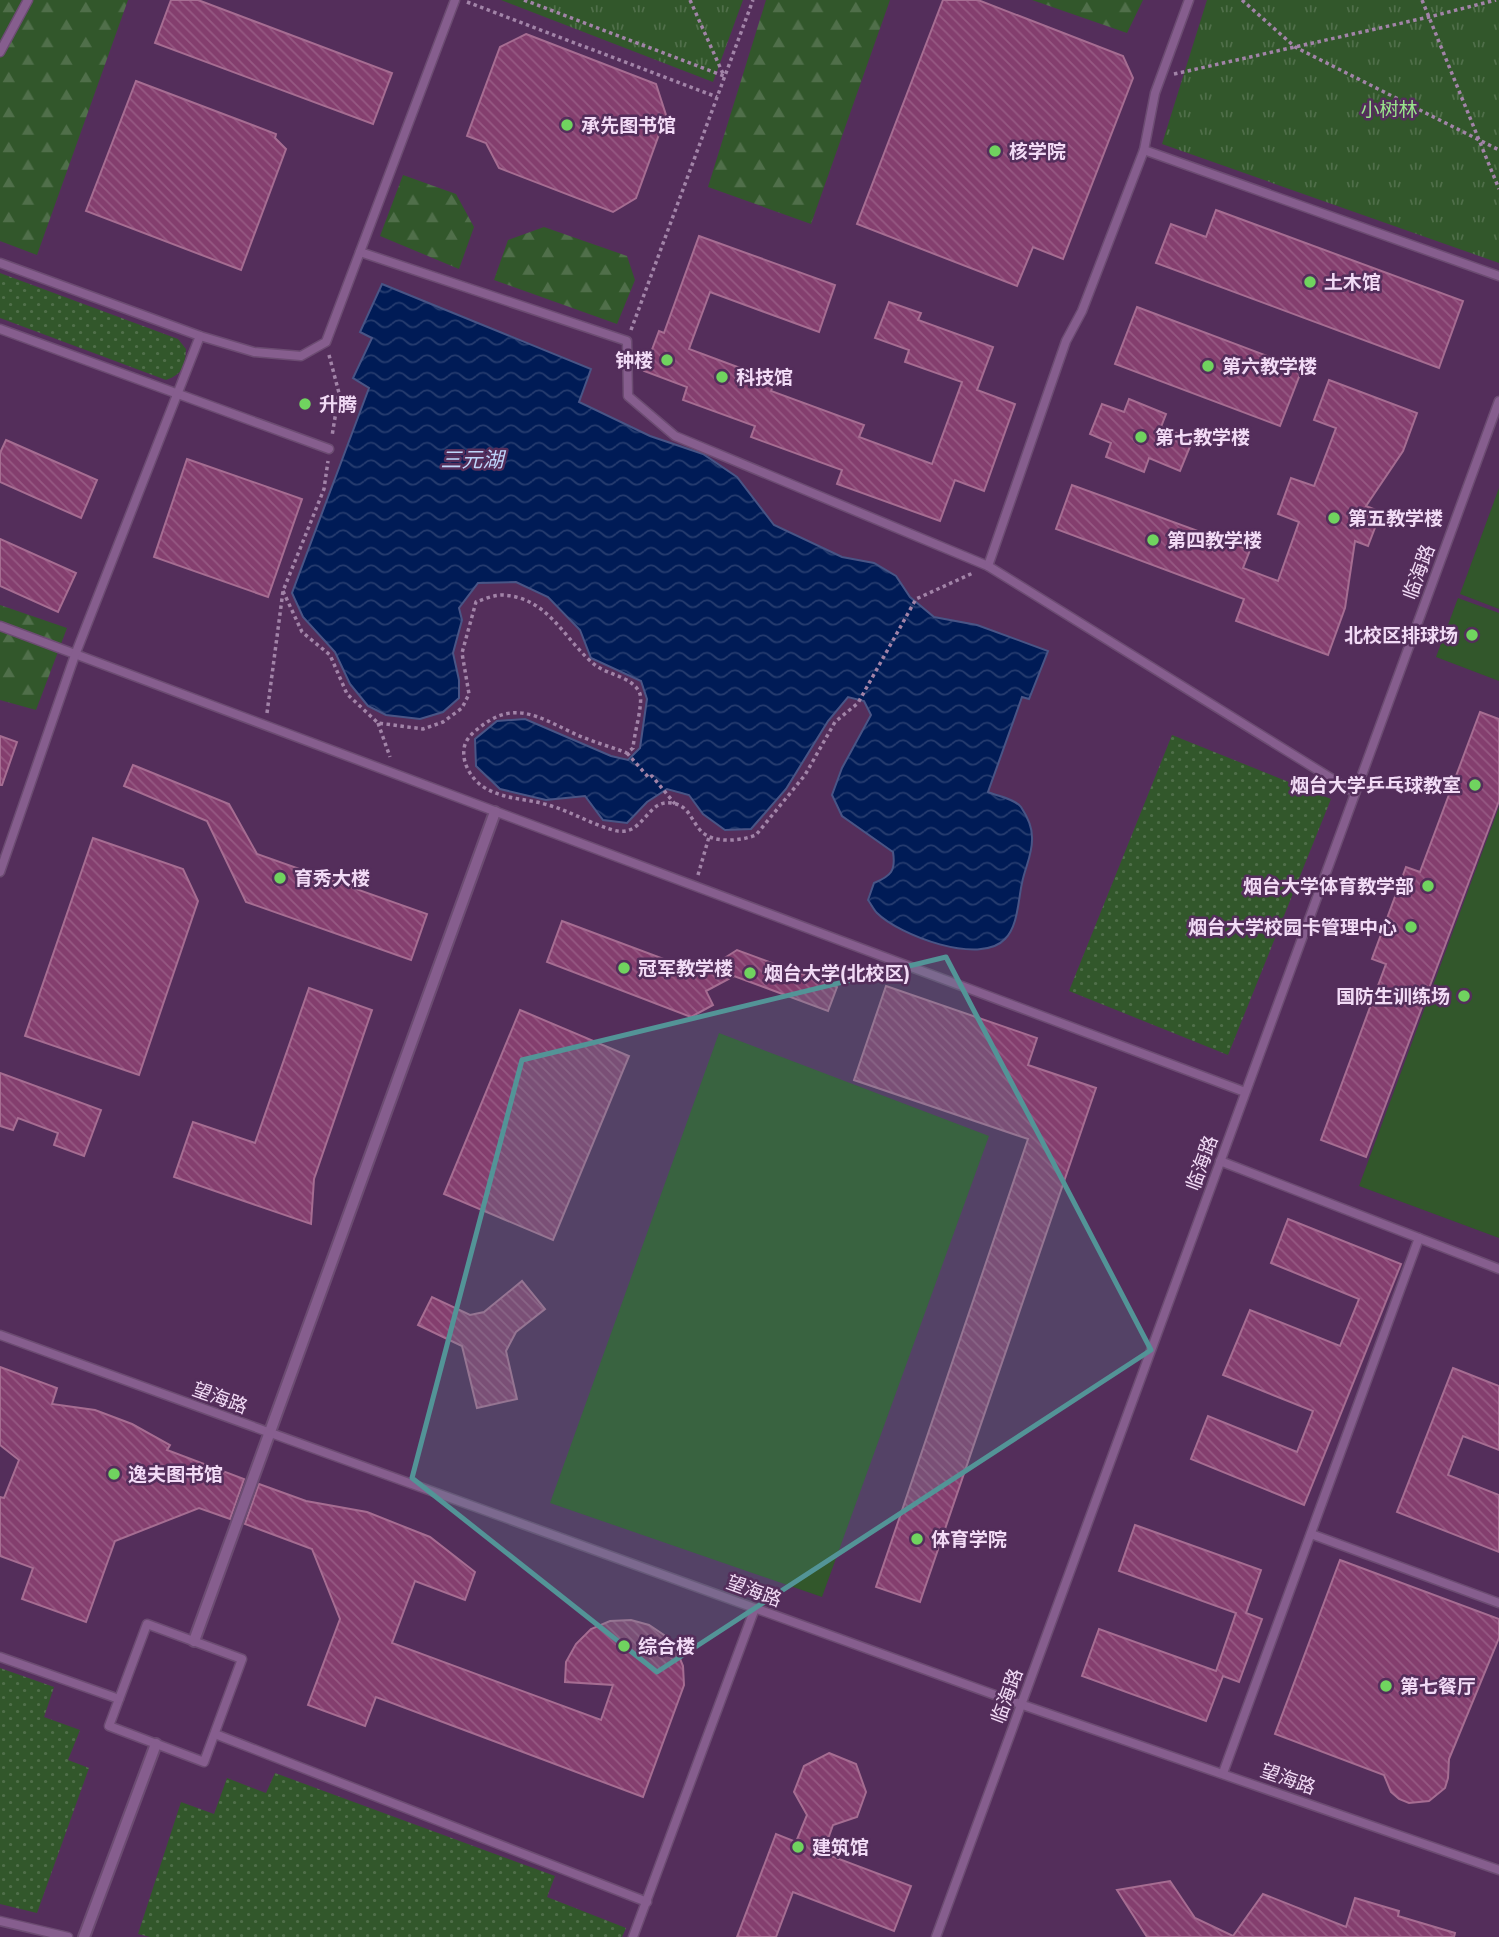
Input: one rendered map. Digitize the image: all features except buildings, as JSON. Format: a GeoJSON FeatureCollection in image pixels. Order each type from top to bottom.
{"type":"FeatureCollection","features":[{"type":"Feature","properties":{"kind":"street"},"geometry":{"type":"LineString","coordinates":[[194,1641],[495,812]]}},
{"type":"Feature","properties":{"kind":"street"},"geometry":{"type":"LineString","coordinates":[[85,1937],[156,1744]]}},
{"type":"Feature","properties":{"kind":"lane"},"geometry":{"type":"LineString","coordinates":[[0,52],[28,0]]}},
{"type":"Feature","properties":{"kind":"lane"},"geometry":{"type":"LineString","coordinates":[[0,263],[254,352],[301,356],[326,342],[455,0]]}},
{"type":"Feature","properties":{"kind":"lane"},"geometry":{"type":"LineString","coordinates":[[988,566],[1066,341],[1082,311],[1144,150],[1155,93],[1189,0]]}},
{"type":"Feature","properties":{"kind":"lane"},"geometry":{"type":"LineString","coordinates":[[1144,150],[1499,276]]}},
{"type":"Feature","properties":{"kind":"lane"},"geometry":{"type":"LineString","coordinates":[[360,251],[627,341],[628,396],[675,436],[988,566],[1355,793]]}},
{"type":"Feature","properties":{"kind":"lane"},"geometry":{"type":"LineString","coordinates":[[0,329],[329,449]]}},
{"type":"Feature","properties":{"kind":"lane"},"geometry":{"type":"LineString","coordinates":[[0,872],[75,654],[200,335]]}},
{"type":"Feature","properties":{"kind":"lane","name":"临海路"},"geometry":{"type":"LineString","coordinates":[[936,1937],[1499,401]]}},
{"type":"Feature","properties":{"kind":"lane"},"geometry":{"type":"LineString","coordinates":[[0,626],[1245,1092]]}},
{"type":"Feature","properties":{"kind":"lane"},"geometry":{"type":"LineString","coordinates":[[1220,1161],[1499,1269]]}},
{"type":"Feature","properties":{"kind":"lane"},"geometry":{"type":"LineString","coordinates":[[1223,1773],[1419,1238]]}},
{"type":"Feature","properties":{"kind":"lane","name":"望海路"},"geometry":{"type":"LineString","coordinates":[[0,1335],[1020,1704],[1499,1870]]}},
{"type":"Feature","properties":{"kind":"lane"},"geometry":{"type":"LineString","coordinates":[[1311,1534],[1499,1603]]}},
{"type":"Feature","properties":{"kind":"lane"},"geometry":{"type":"LineString","coordinates":[[633,1937],[755,1608]]}},
{"type":"Feature","properties":{"kind":"lane"},"geometry":{"type":"LineString","coordinates":[[147,1624],[242,1659],[204,1762],[109,1726],[119,1699],[147,1624]]}},
{"type":"Feature","properties":{"kind":"lane"},"geometry":{"type":"LineString","coordinates":[[0,1657],[119,1699]]}},
{"type":"Feature","properties":{"kind":"lane"},"geometry":{"type":"LineString","coordinates":[[215,1734],[647,1902]]}},
{"type":"Feature","properties":{"kind":"lane"},"geometry":{"type":"LineString","coordinates":[[0,1921],[68,1937]]}},
{"type":"Feature","properties":{"kind":"path"},"geometry":{"type":"LineString","coordinates":[[462,0],[717,97]]}},
{"type":"Feature","properties":{"kind":"path"},"geometry":{"type":"LineString","coordinates":[[524,0],[724,76]]}},
{"type":"Feature","properties":{"kind":"path"},"geometry":{"type":"LineString","coordinates":[[690,0],[724,76]]}},
{"type":"Feature","properties":{"kind":"path"},"geometry":{"type":"LineString","coordinates":[[627,341],[752,0]]}},
{"type":"Feature","properties":{"kind":"path"},"geometry":{"type":"LineString","coordinates":[[1242,0],[1295,47],[1499,150]]}},
{"type":"Feature","properties":{"kind":"path"},"geometry":{"type":"LineString","coordinates":[[1422,0],[1499,189]]}},
{"type":"Feature","properties":{"kind":"path"},"geometry":{"type":"LineString","coordinates":[[1161,77],[1496,0]]}},
{"type":"Feature","properties":{"kind":"path"},"geometry":{"type":"LineString","coordinates":[[266,726],[283,592],[324,489],[339,393],[326,342]]}},
{"type":"Feature","properties":{"kind":"path"},"geometry":{"type":"LineString","coordinates":[[675,804],[627,752],[572,733],[551,720],[513,712],[498,714],[471,734],[464,747],[464,760],[470,774],[480,785],[502,797],[547,804],[614,831],[627,831],[637,827],[659,805],[668,802],[688,810],[700,830],[709,837],[731,840],[757,835],[805,775],[835,722],[858,704],[916,599],[988,566]]}},
{"type":"Feature","properties":{"kind":"path"},"geometry":{"type":"LineString","coordinates":[[283,592],[302,632],[330,655],[347,694],[378,723],[396,775]]}},
{"type":"Feature","properties":{"kind":"path"},"geometry":{"type":"LineString","coordinates":[[378,723],[423,729],[443,722],[462,708],[469,695],[462,653],[476,602],[500,595],[521,598],[536,605],[553,618],[598,668],[619,676],[638,689],[641,698],[633,748],[627,752]]}},
{"type":"Feature","properties":{"kind":"path"},"geometry":{"type":"LineString","coordinates":[[695,886],[709,837]]}},
{"type":"Feature","properties":{"kind":"highlighted area"},"geometry":{"type":"Polygon","coordinates":[[[946,957],[1151,1350],[657,1672],[412,1478],[522,1060],[946,957]]]}},
{"type":"Feature","properties":{"kind":"green space"},"geometry":{"type":"Polygon","coordinates":[[[0,0],[128,0],[37,255],[0,241],[0,0]]]}},
{"type":"Feature","properties":{"kind":"green space"},"geometry":{"type":"Polygon","coordinates":[[[501,0],[743,0],[713,82],[501,0]]]}},
{"type":"Feature","properties":{"kind":"green space"},"geometry":{"type":"Polygon","coordinates":[[[766,0],[890,0],[811,224],[708,187],[766,0]]]}},
{"type":"Feature","properties":{"kind":"green space"},"geometry":{"type":"Polygon","coordinates":[[[1032,0],[1143,0],[1127,33],[1032,0]]]}},
{"type":"Feature","properties":{"kind":"green space","name":"小树林"},"geometry":{"type":"Polygon","coordinates":[[[1207,0],[1499,0],[1499,263],[1162,144],[1207,0]]]}},
{"type":"Feature","properties":{"kind":"green space"},"geometry":{"type":"Polygon","coordinates":[[[403,175],[456,194],[474,227],[459,269],[380,236],[403,175]]]}},
{"type":"Feature","properties":{"kind":"green space"},"geometry":{"type":"Polygon","coordinates":[[[544,227],[627,256],[635,280],[617,324],[494,280],[508,240],[544,227]]]}},
{"type":"Feature","properties":{"kind":"green space"},"geometry":{"type":"Polygon","coordinates":[[[0,273],[178,339],[186,349],[182,369],[166,380],[0,318],[0,273]]]}},
{"type":"Feature","properties":{"kind":"green space"},"geometry":{"type":"Polygon","coordinates":[[[1499,488],[1499,609],[1460,594],[1499,488]]]}},
{"type":"Feature","properties":{"kind":"green space","name":"北校区排球场"},"geometry":{"type":"Polygon","coordinates":[[[1458,598],[1499,613],[1499,681],[1436,657],[1458,598]]]}},
{"type":"Feature","properties":{"kind":"green space"},"geometry":{"type":"Polygon","coordinates":[[[0,605],[67,628],[36,710],[0,700],[0,605]]]}},
{"type":"Feature","properties":{"kind":"green space"},"geometry":{"type":"Polygon","coordinates":[[[1172,735],[1331,799],[1228,1055],[1069,991],[1172,735]]]}},
{"type":"Feature","properties":{"kind":"green space","name":"国防生训练场"},"geometry":{"type":"Polygon","coordinates":[[[1499,807],[1499,1238],[1359,1186],[1499,807]]]}},
{"type":"Feature","properties":{"kind":"green space"},"geometry":{"type":"Polygon","coordinates":[[[719,1033],[989,1136],[822,1597],[550,1503],[719,1033]]]}},
{"type":"Feature","properties":{"kind":"green space"},"geometry":{"type":"Polygon","coordinates":[[[0,1668],[54,1687],[44,1717],[80,1730],[68,1760],[89,1768],[37,1913],[0,1904],[0,1668]]]}},
{"type":"Feature","properties":{"kind":"green space"},"geometry":{"type":"Polygon","coordinates":[[[275,1773],[555,1876],[547,1897],[626,1928],[622,1937],[150,1937],[138,1934],[181,1802],[214,1814],[227,1778],[266,1793],[275,1773]]]}},
{"type":"Feature","properties":{"kind":"water","name":"三元湖"},"geometry":{"type":"Polygon","coordinates":[[[382,284],[591,369],[579,402],[650,436],[703,454],[737,477],[774,525],[842,557],[874,563],[896,576],[910,597],[934,617],[977,625],[1048,651],[1029,699],[1022,697],[988,792],[1018,804],[1032,833],[1015,920],[1005,939],[993,947],[978,949],[940,944],[888,922],[868,900],[874,883],[891,872],[894,864],[893,852],[842,816],[832,795],[842,768],[871,715],[864,701],[848,697],[828,721],[786,789],[751,829],[725,830],[703,814],[689,795],[667,789],[647,802],[627,823],[603,820],[585,796],[546,800],[500,789],[476,766],[475,739],[497,721],[525,719],[611,756],[628,760],[640,748],[647,699],[641,681],[591,658],[580,630],[548,597],[516,582],[478,583],[459,608],[462,620],[453,653],[459,680],[459,698],[443,712],[420,719],[386,715],[368,706],[350,684],[335,652],[303,617],[292,593],[369,388],[353,378],[372,338],[360,332],[382,284]]]}},
{"type":"Feature","properties":{"kind":"place","name":"承先图书馆"},"geometry":{"type":"Point","coordinates":[567,125]}},
{"type":"Feature","properties":{"kind":"place","name":"核学院"},"geometry":{"type":"Point","coordinates":[995,151]}},
{"type":"Feature","properties":{"kind":"place","name":"土木馆"},"geometry":{"type":"Point","coordinates":[1310,282]}},
{"type":"Feature","properties":{"kind":"place","name":"钟楼"},"geometry":{"type":"Point","coordinates":[667,360]}},
{"type":"Feature","properties":{"kind":"place","name":"第六教学楼"},"geometry":{"type":"Point","coordinates":[1208,366]}},
{"type":"Feature","properties":{"kind":"place","name":"科技馆"},"geometry":{"type":"Point","coordinates":[722,377]}},
{"type":"Feature","properties":{"kind":"place","name":"升腾"},"geometry":{"type":"Point","coordinates":[305,404]}},
{"type":"Feature","properties":{"kind":"place","name":"第七教学楼"},"geometry":{"type":"Point","coordinates":[1141,437]}},
{"type":"Feature","properties":{"kind":"place","name":"第五教学楼"},"geometry":{"type":"Point","coordinates":[1334,518]}},
{"type":"Feature","properties":{"kind":"place","name":"第四教学楼"},"geometry":{"type":"Point","coordinates":[1153,540]}},
{"type":"Feature","properties":{"kind":"place","name":"北校区排球场"},"geometry":{"type":"Point","coordinates":[1472,635]}},
{"type":"Feature","properties":{"kind":"place","name":"烟台大学乒乓球教室"},"geometry":{"type":"Point","coordinates":[1475,785]}},
{"type":"Feature","properties":{"kind":"place","name":"育秀大楼"},"geometry":{"type":"Point","coordinates":[280,878]}},
{"type":"Feature","properties":{"kind":"place","name":"烟台大学体育教学部"},"geometry":{"type":"Point","coordinates":[1428,886]}},
{"type":"Feature","properties":{"kind":"place","name":"烟台大学校园卡管理中心"},"geometry":{"type":"Point","coordinates":[1411,927]}},
{"type":"Feature","properties":{"kind":"place","name":"冠军教学楼"},"geometry":{"type":"Point","coordinates":[624,968]}},
{"type":"Feature","properties":{"kind":"place","name":"烟台大学(北校区)"},"geometry":{"type":"Point","coordinates":[750,973]}},
{"type":"Feature","properties":{"kind":"place","name":"国防生训练场"},"geometry":{"type":"Point","coordinates":[1464,996]}},
{"type":"Feature","properties":{"kind":"place","name":"逸夫图书馆"},"geometry":{"type":"Point","coordinates":[114,1474]}},
{"type":"Feature","properties":{"kind":"place","name":"体育学院"},"geometry":{"type":"Point","coordinates":[917,1539]}},
{"type":"Feature","properties":{"kind":"place","name":"综合楼"},"geometry":{"type":"Point","coordinates":[624,1646]}},
{"type":"Feature","properties":{"kind":"place","name":"第七餐厅"},"geometry":{"type":"Point","coordinates":[1386,1686]}},
{"type":"Feature","properties":{"kind":"place","name":"建筑馆"},"geometry":{"type":"Point","coordinates":[798,1847]}}]}
